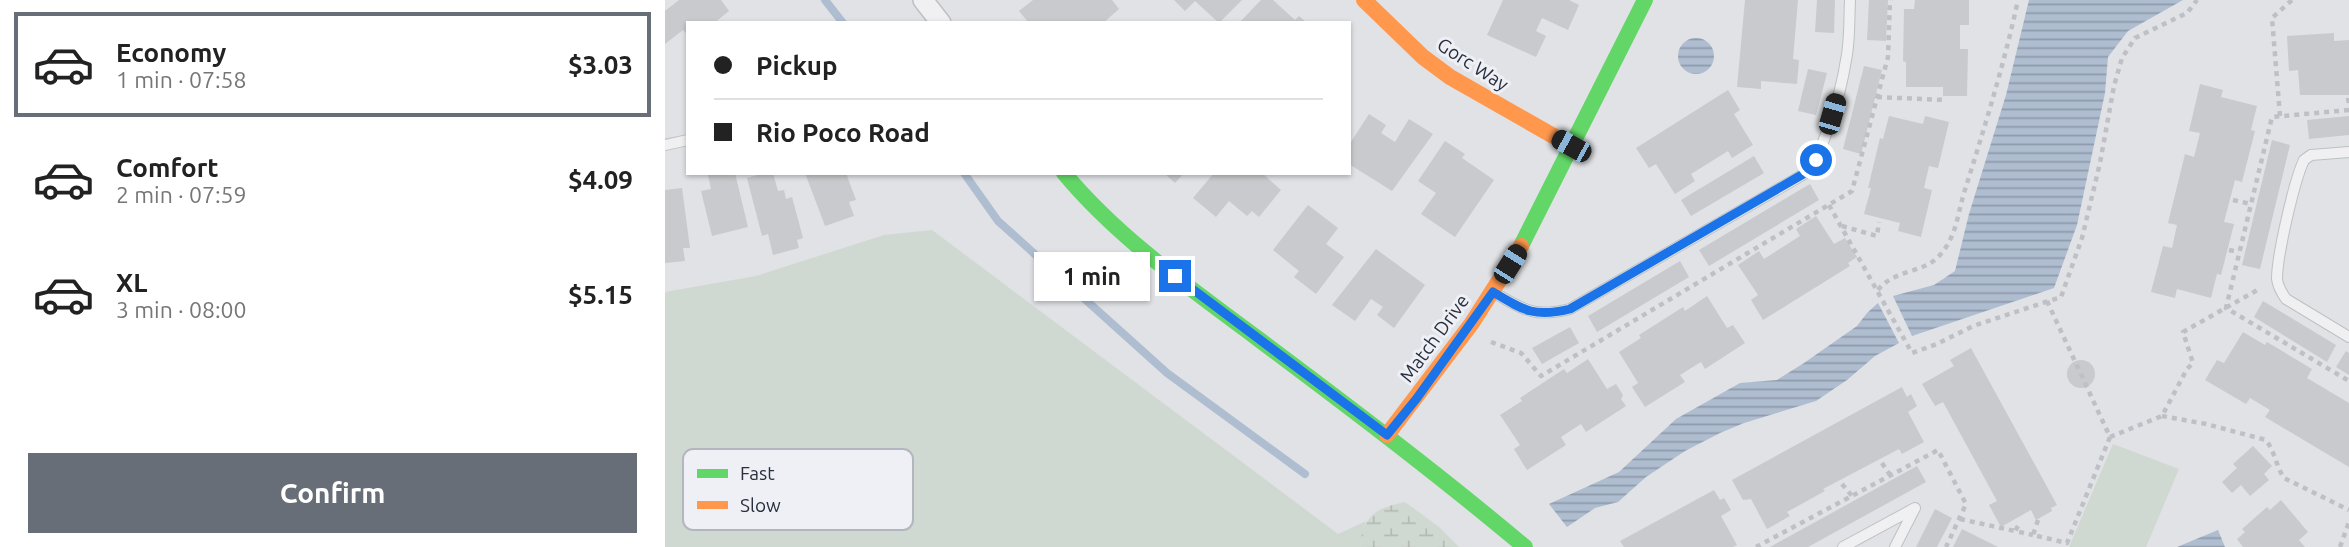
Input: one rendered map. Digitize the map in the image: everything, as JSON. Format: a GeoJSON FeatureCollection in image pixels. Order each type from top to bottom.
{"type":"FeatureCollection","features":[{"type":"Feature","properties":{"kind":"street"},"geometry":{"type":"LineString","coordinates":[[923,0],[939,21]]}},
{"type":"Feature","properties":{"kind":"street","name":"Gorc Way"},"geometry":{"type":"LineString","coordinates":[[1364,0],[1423,57],[1450,77],[1571,146]]}},
{"type":"Feature","properties":{"kind":"street","name":"Match Drive"},"geometry":{"type":"LineString","coordinates":[[1387,435],[1493,292],[1521,246],[1645,0]]}},
{"type":"Feature","properties":{"kind":"street"},"geometry":{"type":"LineString","coordinates":[[1066,175],[1079,191],[1175,276],[1387,435],[1525,547]]}},
{"type":"Feature","properties":{"kind":"lane"},"geometry":{"type":"LineString","coordinates":[[1493,292],[1533,313],[1549,314],[1570,309],[1805,173],[1816,160],[1824,141],[1846,61],[1850,0]]}},
{"type":"Feature","properties":{"kind":"lane"},"geometry":{"type":"LineString","coordinates":[[665,145],[686,140]]}},
{"type":"Feature","properties":{"kind":"lane"},"geometry":{"type":"LineString","coordinates":[[2349,152],[2311,155],[2304,160],[2277,278],[2280,291],[2286,299],[2349,337]]}},
{"type":"Feature","properties":{"kind":"lane"},"geometry":{"type":"LineString","coordinates":[[1843,547],[1915,508],[1895,547]]}},
{"type":"Feature","properties":{"kind":"path"},"geometry":{"type":"LineString","coordinates":[[1878,290],[1885,281],[1937,259],[1954,235],[2018,0]]}},
{"type":"Feature","properties":{"kind":"path"},"geometry":{"type":"LineString","coordinates":[[1829,205],[1912,353],[1973,326],[2061,297],[2082,238],[2101,163],[2114,86],[2122,58],[2135,38],[2186,12],[2197,0]]}},
{"type":"Feature","properties":{"kind":"path"},"geometry":{"type":"LineString","coordinates":[[2280,116],[2272,18],[2292,0]]}},
{"type":"Feature","properties":{"kind":"path"},"geometry":{"type":"LineString","coordinates":[[1877,97],[1945,100]]}},
{"type":"Feature","properties":{"kind":"path"},"geometry":{"type":"LineString","coordinates":[[2348,98],[2349,104]]}},
{"type":"Feature","properties":{"kind":"path"},"geometry":{"type":"LineString","coordinates":[[2226,308],[2272,117],[2349,110]]}},
{"type":"Feature","properties":{"kind":"path"},"geometry":{"type":"LineString","coordinates":[[2233,200],[2251,204]]}},
{"type":"Feature","properties":{"kind":"path"},"geometry":{"type":"LineString","coordinates":[[1841,226],[1877,236],[1879,222]]}},
{"type":"Feature","properties":{"kind":"path"},"geometry":{"type":"LineString","coordinates":[[2229,250],[2239,252]]}},
{"type":"Feature","properties":{"kind":"path"},"geometry":{"type":"LineString","coordinates":[[2162,416],[2187,369],[2193,363],[2183,332],[2277,278]]}},
{"type":"Feature","properties":{"kind":"path"},"geometry":{"type":"LineString","coordinates":[[2047,301],[2110,437]]}},
{"type":"Feature","properties":{"kind":"path"},"geometry":{"type":"LineString","coordinates":[[2226,308],[2349,381]]}},
{"type":"Feature","properties":{"kind":"path"},"geometry":{"type":"LineString","coordinates":[[1960,519],[2017,528],[2066,545],[2110,437],[2162,416],[2266,440],[2272,447],[2278,469],[2284,478],[2349,510]]}},
{"type":"Feature","properties":{"kind":"path"},"geometry":{"type":"LineString","coordinates":[[1756,547],[1938,450],[1966,504],[1946,547]]}},
{"type":"Feature","properties":{"kind":"path"},"geometry":{"type":"LineString","coordinates":[[1882,463],[1890,475]]}},
{"type":"Feature","properties":{"kind":"path"},"geometry":{"type":"LineString","coordinates":[[1842,484],[1852,496]]}},
{"type":"Feature","properties":{"kind":"path"},"geometry":{"type":"LineString","coordinates":[[2033,535],[2038,520]]}},
{"type":"Feature","properties":{"kind":"path"},"geometry":{"type":"LineString","coordinates":[[2340,547],[2349,522]]}},
{"type":"Feature","properties":{"kind":"green space"},"geometry":{"type":"Polygon","coordinates":[[[932,230],[1338,534],[1366,521],[1360,547],[665,547],[665,292],[756,276],[884,235],[932,230]]]}},
{"type":"Feature","properties":{"kind":"green space"},"geometry":{"type":"Polygon","coordinates":[[[2113,444],[2179,469],[2146,547],[2069,547],[2113,444]]]}},
{"type":"Feature","properties":{"kind":"green space"},"geometry":{"type":"Polygon","coordinates":[[[1405,502],[1439,527],[1459,547],[1360,547],[1364,527],[1373,515],[1386,507],[1405,502]]]}},
{"type":"Feature","properties":{"kind":"water"},"geometry":{"type":"Polygon","coordinates":[[[2029,0],[2183,0],[2128,31],[2108,57],[2105,93],[2077,225],[2054,288],[1912,336],[1893,296],[1934,285],[1955,271],[1969,214],[2006,95],[2029,0]]]}},
{"type":"Feature","properties":{"kind":"water"},"geometry":{"type":"Polygon","coordinates":[[[1696,38],[1709,43],[1714,56],[1709,69],[1696,74],[1683,69],[1678,56],[1683,43],[1696,38]]]}},
{"type":"Feature","properties":{"kind":"water"},"geometry":{"type":"Polygon","coordinates":[[[1878,303],[1899,343],[1875,356],[1847,380],[1816,401],[1720,433],[1685,451],[1646,477],[1618,502],[1595,508],[1567,527],[1549,504],[1619,472],[1676,419],[1740,383],[1777,380],[1857,326],[1878,303]]]}},
{"type":"Feature","properties":{"kind":"water"},"geometry":{"type":"Polygon","coordinates":[[[2218,530],[2225,547],[2177,547],[2218,530]]]}},
{"type":"Feature","properties":{"kind":"building"},"geometry":{"type":"Polygon","coordinates":[[[679,0],[721,0],[729,11],[716,21],[686,21],[686,33],[683,30],[665,44],[665,11],[679,0]]]}},
{"type":"Feature","properties":{"kind":"building"},"geometry":{"type":"Polygon","coordinates":[[[1033,0],[1112,0],[1119,9],[1105,21],[1027,21],[1019,11],[1033,0]]]}},
{"type":"Feature","properties":{"kind":"building"},"geometry":{"type":"Polygon","coordinates":[[[1174,0],[1242,0],[1221,21],[1217,21],[1195,1],[1185,11],[1174,0]]]}},
{"type":"Feature","properties":{"kind":"building"},"geometry":{"type":"Polygon","coordinates":[[[1261,0],[1273,0],[1295,20],[1299,16],[1305,21],[1241,21],[1261,0]]]}},
{"type":"Feature","properties":{"kind":"building"},"geometry":{"type":"Polygon","coordinates":[[[1503,0],[1569,0],[1579,5],[1568,30],[1542,18],[1536,31],[1546,36],[1536,57],[1487,35],[1503,0]]]}},
{"type":"Feature","properties":{"kind":"building"},"geometry":{"type":"Polygon","coordinates":[[[1745,0],[1798,0],[1793,59],[1799,60],[1797,84],[1761,81],[1761,89],[1737,87],[1745,0]]]}},
{"type":"Feature","properties":{"kind":"building"},"geometry":{"type":"Polygon","coordinates":[[[1817,0],[1835,0],[1834,33],[1815,32],[1817,0]]]}},
{"type":"Feature","properties":{"kind":"building"},"geometry":{"type":"Polygon","coordinates":[[[1869,0],[1888,0],[1886,41],[1867,40],[1869,0]]]}},
{"type":"Feature","properties":{"kind":"building"},"geometry":{"type":"Polygon","coordinates":[[[1915,0],[1969,0],[1969,25],[1960,25],[1960,49],[1968,49],[1967,96],[1943,96],[1943,87],[1906,87],[1906,62],[1903,61],[1904,9],[1914,9],[1915,0]]]}},
{"type":"Feature","properties":{"kind":"building"},"geometry":{"type":"Polygon","coordinates":[[[2334,33],[2334,41],[2349,40],[2349,95],[2300,95],[2298,70],[2289,71],[2287,36],[2334,33]]]}},
{"type":"Feature","properties":{"kind":"building"},"geometry":{"type":"Polygon","coordinates":[[[1864,66],[1882,70],[1861,154],[1843,149],[1864,66]]]}},
{"type":"Feature","properties":{"kind":"building"},"geometry":{"type":"Polygon","coordinates":[[[1808,69],[1827,73],[1816,115],[1798,111],[1808,69]]]}},
{"type":"Feature","properties":{"kind":"building"},"geometry":{"type":"Polygon","coordinates":[[[2200,84],[2223,90],[2221,97],[2257,106],[2251,130],[2255,131],[2242,182],[2235,180],[2224,222],[2234,224],[2221,275],[2217,274],[2211,298],[2177,289],[2175,298],[2151,292],[2163,246],[2172,248],[2177,225],[2168,223],[2185,154],[2194,157],[2200,133],[2189,131],[2200,84]]]}},
{"type":"Feature","properties":{"kind":"building"},"geometry":{"type":"Polygon","coordinates":[[[1728,90],[1740,110],[1734,114],[1753,145],[1732,158],[1728,151],[1691,174],[1695,181],[1675,194],[1656,164],[1649,168],[1636,148],[1728,90]]]}},
{"type":"Feature","properties":{"kind":"building"},"geometry":{"type":"Polygon","coordinates":[[[1369,114],[1386,125],[1381,133],[1395,142],[1409,119],[1433,134],[1392,191],[1351,165],[1351,142],[1369,114]]]}},
{"type":"Feature","properties":{"kind":"building"},"geometry":{"type":"Polygon","coordinates":[[[1889,116],[1923,124],[1925,116],[1949,122],[1938,168],[1929,166],[1924,188],[1932,190],[1921,237],[1898,231],[1900,223],[1864,214],[1880,138],[1883,139],[1889,116]]]}},
{"type":"Feature","properties":{"kind":"building"},"geometry":{"type":"Polygon","coordinates":[[[2349,116],[2349,135],[2309,139],[2307,120],[2349,116]]]}},
{"type":"Feature","properties":{"kind":"building"},"geometry":{"type":"Polygon","coordinates":[[[2272,140],[2290,145],[2260,269],[2242,265],[2272,140]]]}},
{"type":"Feature","properties":{"kind":"building"},"geometry":{"type":"Polygon","coordinates":[[[1445,141],[1465,154],[1462,158],[1494,180],[1455,237],[1421,214],[1436,193],[1418,181],[1445,141]]]}},
{"type":"Feature","properties":{"kind":"building"},"geometry":{"type":"Polygon","coordinates":[[[1754,156],[1764,173],[1691,216],[1681,200],[1754,156]]]}},
{"type":"Feature","properties":{"kind":"building"},"geometry":{"type":"Polygon","coordinates":[[[708,175],[735,175],[748,227],[712,236],[701,191],[711,189],[708,175]]]}},
{"type":"Feature","properties":{"kind":"building"},"geometry":{"type":"Polygon","coordinates":[[[774,175],[778,191],[784,190],[786,199],[792,197],[803,238],[797,240],[799,248],[773,255],[768,234],[762,236],[747,178],[774,175]]]}},
{"type":"Feature","properties":{"kind":"building"},"geometry":{"type":"Polygon","coordinates":[[[806,175],[847,175],[856,200],[849,202],[854,216],[825,226],[806,175]]]}},
{"type":"Feature","properties":{"kind":"building"},"geometry":{"type":"Polygon","coordinates":[[[1166,175],[1182,175],[1175,183],[1166,175]]]}},
{"type":"Feature","properties":{"kind":"building"},"geometry":{"type":"Polygon","coordinates":[[[1212,175],[1264,175],[1281,190],[1259,217],[1252,211],[1247,216],[1229,201],[1216,217],[1193,198],[1212,175]]]}},
{"type":"Feature","properties":{"kind":"building"},"geometry":{"type":"Polygon","coordinates":[[[1810,184],[1819,200],[1709,266],[1699,250],[1810,184]]]}},
{"type":"Feature","properties":{"kind":"building"},"geometry":{"type":"Polygon","coordinates":[[[682,188],[690,248],[683,248],[685,261],[665,263],[665,190],[682,188]]]}},
{"type":"Feature","properties":{"kind":"building"},"geometry":{"type":"Polygon","coordinates":[[[1308,205],[1338,228],[1326,244],[1344,257],[1316,294],[1294,277],[1299,271],[1273,250],[1308,205]]]}},
{"type":"Feature","properties":{"kind":"building"},"geometry":{"type":"Polygon","coordinates":[[[1816,216],[1834,244],[1845,238],[1857,257],[1848,263],[1850,266],[1763,320],[1751,300],[1758,295],[1738,265],[1759,251],[1764,259],[1800,236],[1796,229],[1816,216]]]}},
{"type":"Feature","properties":{"kind":"building"},"geometry":{"type":"Polygon","coordinates":[[[1376,249],[1425,285],[1394,328],[1377,315],[1383,307],[1371,299],[1355,321],[1332,305],[1376,249]]]}},
{"type":"Feature","properties":{"kind":"building"},"geometry":{"type":"Polygon","coordinates":[[[1680,261],[1689,277],[1597,332],[1588,316],[1680,261]]]}},
{"type":"Feature","properties":{"kind":"building"},"geometry":{"type":"Polygon","coordinates":[[[1707,296],[1727,328],[1733,325],[1745,343],[1705,369],[1701,362],[1680,375],[1685,382],[1645,407],[1632,387],[1638,383],[1619,352],[1641,338],[1639,335],[1683,307],[1685,311],[1707,296]]]}},
{"type":"Feature","properties":{"kind":"building"},"geometry":{"type":"Polygon","coordinates":[[[2263,301],[2336,345],[2327,362],[2254,317],[2263,301]]]}},
{"type":"Feature","properties":{"kind":"building"},"geometry":{"type":"Polygon","coordinates":[[[1570,327],[1579,343],[1542,364],[1532,348],[1570,327]]]}},
{"type":"Feature","properties":{"kind":"building"},"geometry":{"type":"Polygon","coordinates":[[[2243,332],[2265,345],[2267,342],[2312,369],[2307,378],[2349,403],[2349,467],[2265,417],[2270,410],[2250,398],[2246,404],[2205,380],[2217,360],[2224,363],[2243,332]]]}},
{"type":"Feature","properties":{"kind":"building"},"geometry":{"type":"Polygon","coordinates":[[[1971,348],[2057,505],[2036,520],[2031,510],[2001,527],[1989,505],[1997,501],[1943,402],[1935,406],[1922,384],[1954,366],[1950,360],[1971,348]]]}},
{"type":"Feature","properties":{"kind":"building"},"geometry":{"type":"Polygon","coordinates":[[[2346,351],[2349,353],[2349,375],[2336,367],[2346,351]]]}},
{"type":"Feature","properties":{"kind":"building"},"geometry":{"type":"Polygon","coordinates":[[[1588,359],[1607,389],[1616,384],[1626,406],[1586,432],[1581,424],[1561,437],[1566,445],[1527,470],[1514,449],[1520,445],[1500,415],[1522,401],[1520,398],[1564,369],[1567,373],[1588,359]]]}},
{"type":"Feature","properties":{"kind":"building"},"geometry":{"type":"Polygon","coordinates":[[[2081,360],[2091,364],[2095,374],[2091,384],[2081,388],[2071,384],[2067,374],[2071,364],[2081,360]]]}},
{"type":"Feature","properties":{"kind":"building"},"geometry":{"type":"Polygon","coordinates":[[[1902,387],[1907,397],[1911,394],[1917,406],[1908,412],[1924,442],[1902,454],[1899,449],[1823,489],[1825,491],[1787,512],[1790,516],[1767,529],[1751,499],[1743,500],[1732,480],[1902,387]]]}},
{"type":"Feature","properties":{"kind":"building"},"geometry":{"type":"Polygon","coordinates":[[[2253,446],[2272,466],[2264,474],[2269,480],[2250,496],[2241,485],[2232,493],[2222,482],[2237,468],[2233,464],[2253,446]]]}},
{"type":"Feature","properties":{"kind":"building"},"geometry":{"type":"Polygon","coordinates":[[[1917,466],[1926,482],[1808,547],[1770,547],[1917,466]]]}},
{"type":"Feature","properties":{"kind":"building"},"geometry":{"type":"Polygon","coordinates":[[[1714,490],[1720,500],[1724,498],[1731,510],[1721,516],[1737,545],[1624,547],[1620,541],[1714,490]]]}},
{"type":"Feature","properties":{"kind":"building"},"geometry":{"type":"Polygon","coordinates":[[[2281,500],[2308,532],[2299,540],[2305,547],[2243,547],[2237,539],[2245,532],[2242,529],[2267,507],[2270,510],[2281,500]]]}},
{"type":"Feature","properties":{"kind":"building"},"geometry":{"type":"Polygon","coordinates":[[[1935,509],[1952,518],[1937,547],[1916,547],[1935,509]]]}},
{"type":"Feature","properties":{"kind":"building"},"geometry":{"type":"Polygon","coordinates":[[[1962,529],[1998,547],[1953,547],[1962,529]]]}},
{"type":"Feature","properties":{"kind":"waterway"},"geometry":{"type":"LineString","coordinates":[[825,0],[841,21]]}},
{"type":"Feature","properties":{"kind":"waterway"},"geometry":{"type":"LineString","coordinates":[[965,175],[998,221],[1167,373],[1305,474]]}},
{"type":"Feature","properties":{"kind":"traffic: fast"},"geometry":{"type":"LineString","coordinates":[[1521,246],[1645,0]]}},
{"type":"Feature","properties":{"kind":"traffic: fast"},"geometry":{"type":"LineString","coordinates":[[1066,175],[1131,241],[1393,441],[1525,547]]}},
{"type":"Feature","properties":{"kind":"traffic: slow"},"geometry":{"type":"LineString","coordinates":[[1364,0],[1423,57],[1450,77],[1571,146]]}},
{"type":"Feature","properties":{"kind":"traffic: slow"},"geometry":{"type":"LineString","coordinates":[[1387,435],[1472,323],[1521,246]]}},
{"type":"Feature","properties":{"kind":"route"},"geometry":{"type":"LineString","coordinates":[[1175,276],[1387,435],[1493,292],[1533,313],[1549,314],[1570,309],[1805,173],[1816,160]]}}]}
